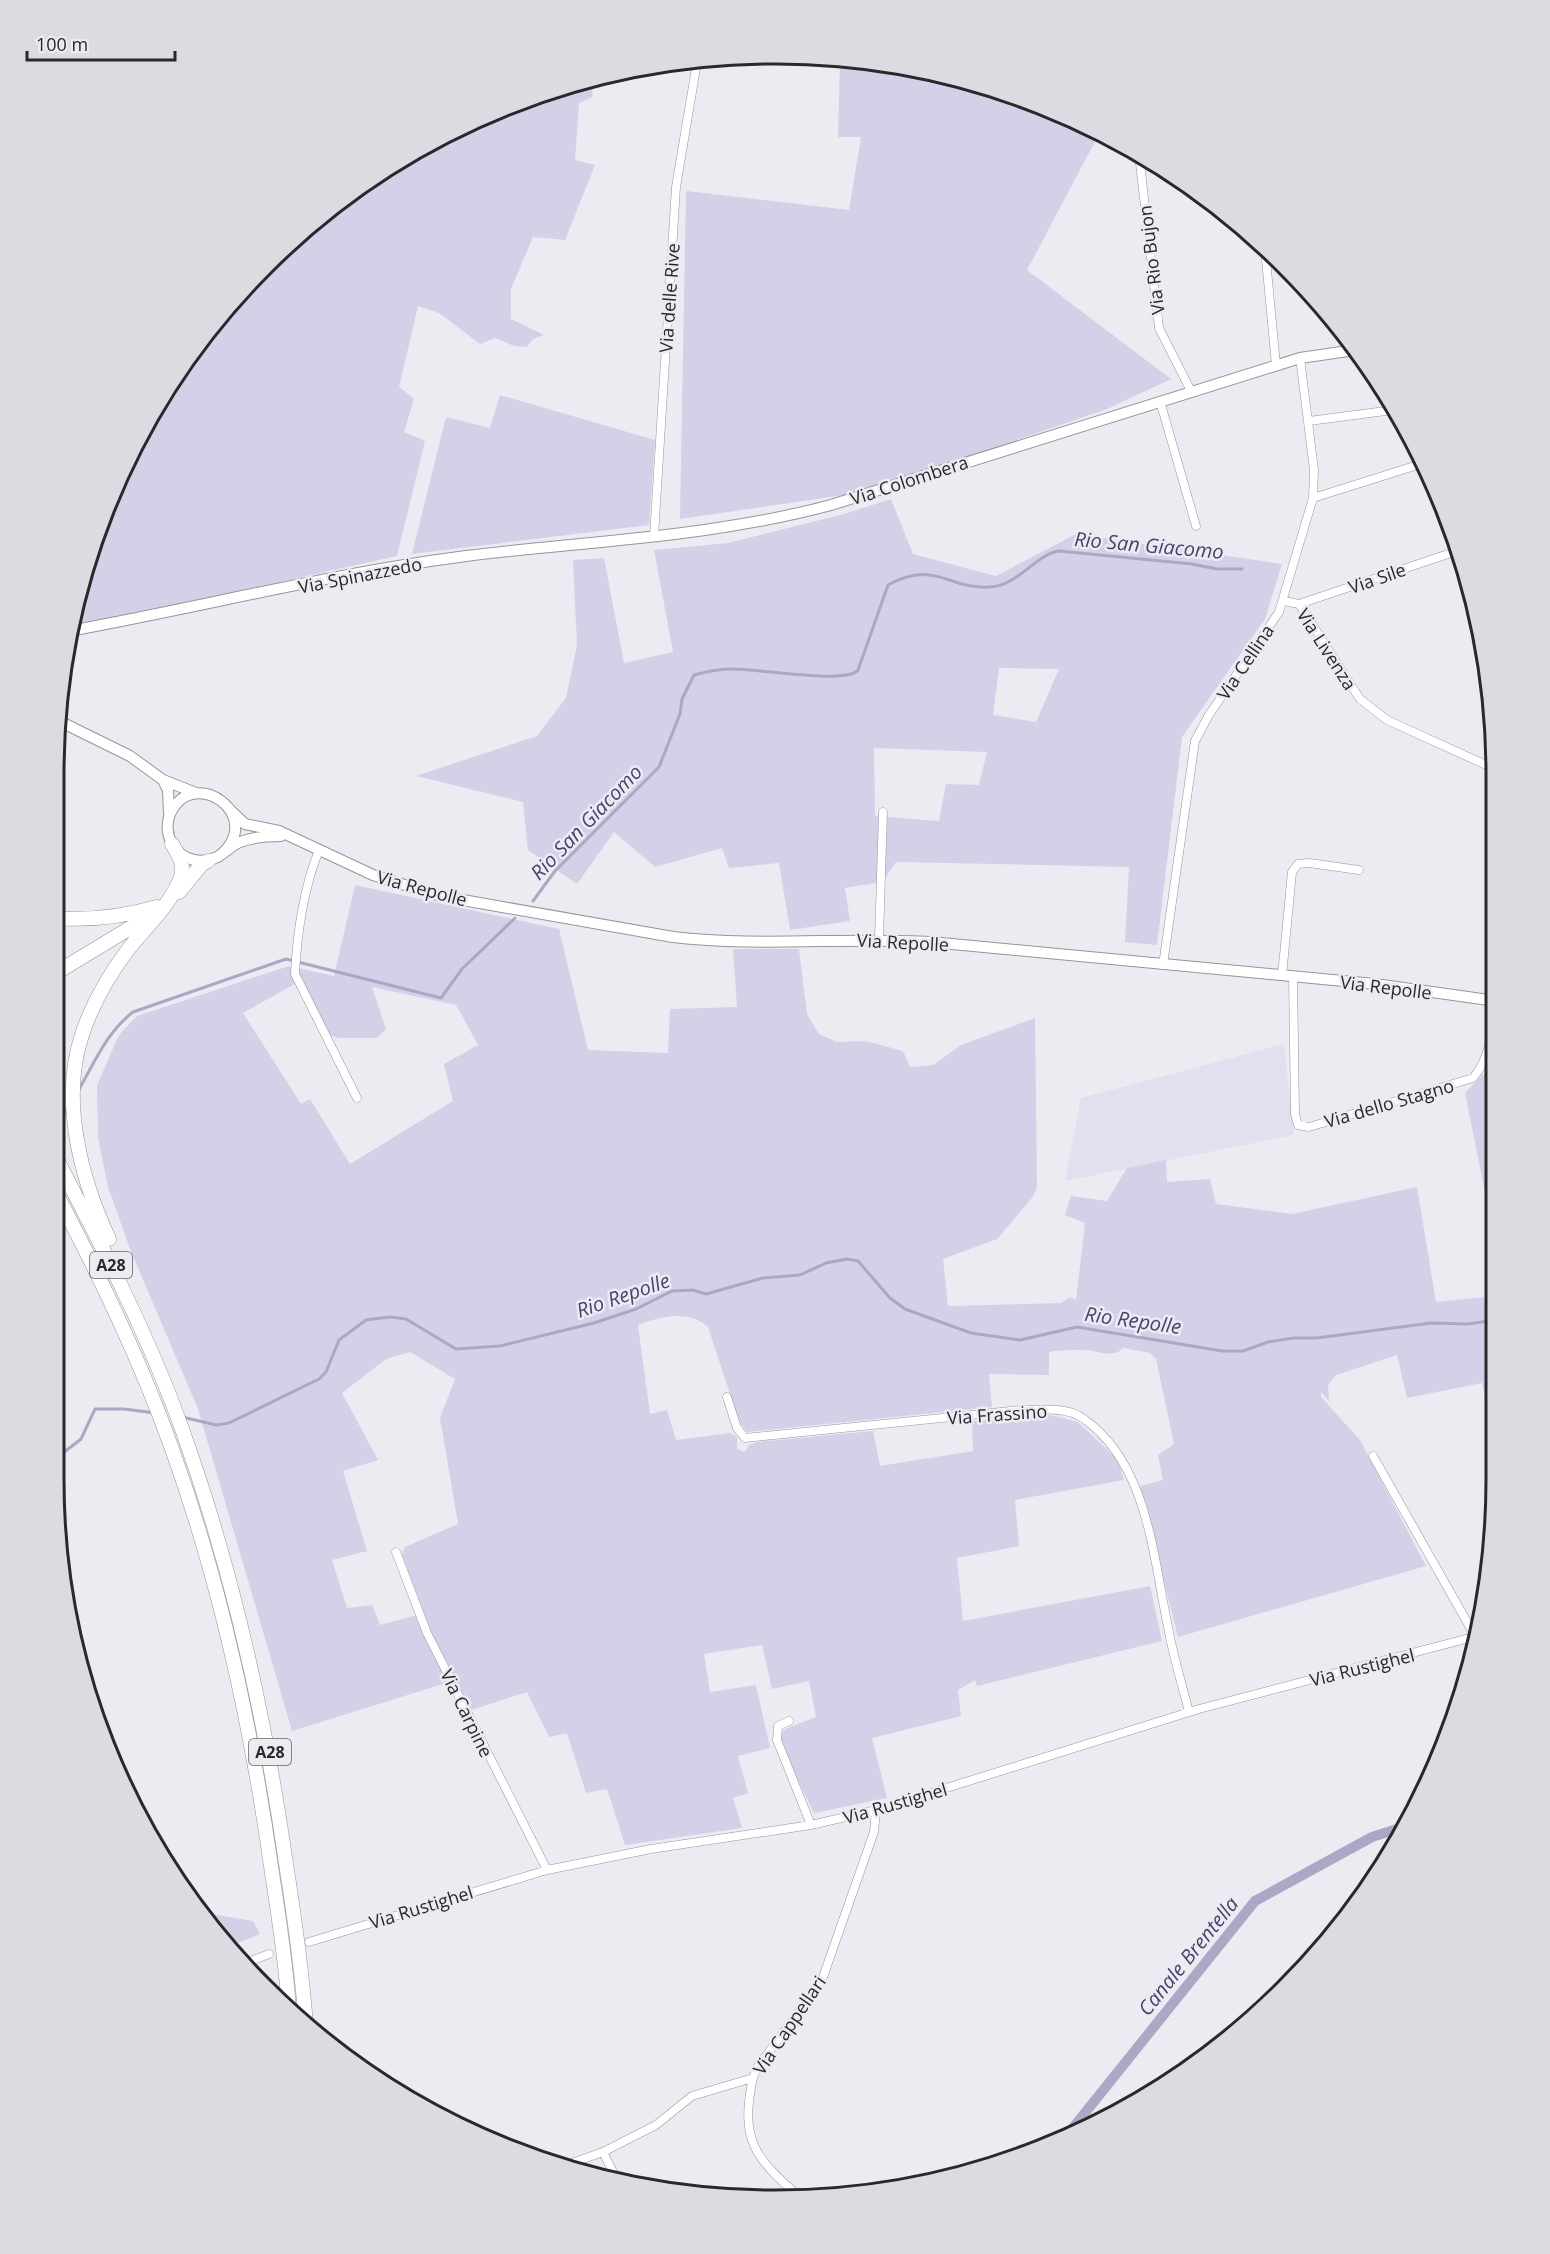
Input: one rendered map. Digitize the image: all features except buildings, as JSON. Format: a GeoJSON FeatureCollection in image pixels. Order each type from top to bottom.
{"type":"FeatureCollection","features":[{"type":"Feature","properties":{"kind":"highway"},"geometry":{"type":"LineString","coordinates":[[156,1364],[144,1317],[94,1202],[78,1148],[75,1077],[81,1036],[91,1011],[113,971],[165,905],[181,876],[181,859],[172,844]]}},
{"type":"Feature","properties":{"kind":"highway"},"geometry":{"type":"LineString","coordinates":[[64,968],[141,923],[183,888],[202,864],[213,859]]}},
{"type":"Feature","properties":{"kind":"highway"},"geometry":{"type":"LineString","coordinates":[[64,919],[83,920],[119,917],[165,905]]}},
{"type":"Feature","properties":{"kind":"highway","name":"A28"},"geometry":{"type":"LineString","coordinates":[[64,1173],[127,1296],[162,1378],[188,1445],[228,1576],[268,1743],[303,1975],[305,2011]]}},
{"type":"Feature","properties":{"kind":"highway","name":"A28"},"geometry":{"type":"LineString","coordinates":[[64,1209],[115,1308],[145,1382],[171,1448],[214,1589],[252,1748],[268,1843],[287,1994]]}},
{"type":"Feature","properties":{"kind":"street","name":"Via delle Rive"},"geometry":{"type":"LineString","coordinates":[[654,536],[676,187],[696,70]]}},
{"type":"Feature","properties":{"kind":"street","name":"Via Rio Bujon"},"geometry":{"type":"LineString","coordinates":[[1140,166],[1159,328],[1191,391]]}},
{"type":"Feature","properties":{"kind":"street"},"geometry":{"type":"LineString","coordinates":[[1266,263],[1276,365]]}},
{"type":"Feature","properties":{"kind":"street","name":"Via Colombera"},"geometry":{"type":"LineString","coordinates":[[654,536],[735,527],[820,508],[1276,365],[1300,358],[1346,351]]}},
{"type":"Feature","properties":{"kind":"street","name":"Via Cellina"},"geometry":{"type":"LineString","coordinates":[[1163,965],[1195,741],[1284,601],[1313,498],[1314,470],[1300,358]]}},
{"type":"Feature","properties":{"kind":"street"},"geometry":{"type":"LineString","coordinates":[[1160,401],[1196,526]]}},
{"type":"Feature","properties":{"kind":"street"},"geometry":{"type":"LineString","coordinates":[[1309,421],[1385,411]]}},
{"type":"Feature","properties":{"kind":"street"},"geometry":{"type":"LineString","coordinates":[[1313,498],[1414,466]]}},
{"type":"Feature","properties":{"kind":"street","name":"Via Spinazzedo"},"geometry":{"type":"LineString","coordinates":[[79,630],[466,556],[654,536]]}},
{"type":"Feature","properties":{"kind":"street","name":"Via Sile"},"geometry":{"type":"LineString","coordinates":[[1299,604],[1450,553]]}},
{"type":"Feature","properties":{"kind":"street","name":"Via Livenza"},"geometry":{"type":"LineString","coordinates":[[1284,601],[1299,604],[1360,699],[1387,720],[1486,765]]}},
{"type":"Feature","properties":{"kind":"street","name":"Via Repolle"},"geometry":{"type":"LineString","coordinates":[[67,724],[130,756],[163,780],[198,793],[217,797],[245,824],[291,836],[373,875],[440,896],[673,937],[710,941],[879,939],[1375,984],[1486,999]]}},
{"type":"Feature","properties":{"kind":"street"},"geometry":{"type":"LineString","coordinates":[[163,780],[170,805],[168,835],[172,844],[187,858],[213,859],[232,842],[235,821],[231,811]]}},
{"type":"Feature","properties":{"kind":"street"},"geometry":{"type":"LineString","coordinates":[[169,818],[179,801],[198,793]]}},
{"type":"Feature","properties":{"kind":"street"},"geometry":{"type":"LineString","coordinates":[[879,939],[883,812]]}},
{"type":"Feature","properties":{"kind":"street","name":"Via Repolle"},"geometry":{"type":"LineString","coordinates":[[213,859],[239,842],[264,836],[291,836]]}},
{"type":"Feature","properties":{"kind":"street"},"geometry":{"type":"LineString","coordinates":[[319,850],[312,868],[296,951],[295,974],[357,1098]]}},
{"type":"Feature","properties":{"kind":"street"},"geometry":{"type":"LineString","coordinates":[[1287,977],[1292,872],[1298,864],[1309,863],[1359,870]]}},
{"type":"Feature","properties":{"kind":"street","name":"Via dello Stagno"},"geometry":{"type":"LineString","coordinates":[[1287,977],[1295,1114],[1298,1125],[1309,1126],[1473,1078],[1486,1059]]}},
{"type":"Feature","properties":{"kind":"street","name":"Via Frassino"},"geometry":{"type":"LineString","coordinates":[[727,1397],[737,1428],[745,1438],[1021,1410],[1064,1410],[1083,1418],[1123,1461],[1138,1492],[1171,1646],[1190,1712]]}},
{"type":"Feature","properties":{"kind":"street","name":"Via Rustighel"},"geometry":{"type":"LineString","coordinates":[[1373,1456],[1470,1626]]}},
{"type":"Feature","properties":{"kind":"street","name":"Via Carpine"},"geometry":{"type":"LineString","coordinates":[[396,1552],[427,1633],[548,1870]]}},
{"type":"Feature","properties":{"kind":"street","name":"Via Rustighel"},"geometry":{"type":"LineString","coordinates":[[309,1942],[548,1870],[651,1850],[811,1825],[876,1810],[1190,1712],[1467,1638]]}},
{"type":"Feature","properties":{"kind":"street"},"geometry":{"type":"LineString","coordinates":[[789,1721],[778,1726],[777,1740],[811,1825]]}},
{"type":"Feature","properties":{"kind":"street","name":"Via Cappellari"},"geometry":{"type":"LineString","coordinates":[[577,2161],[603,2152],[656,2125],[692,2096],[753,2078],[757,2068],[822,1980],[874,1832],[876,1810]]}},
{"type":"Feature","properties":{"kind":"street"},"geometry":{"type":"LineString","coordinates":[[253,1960],[269,1954]]}},
{"type":"Feature","properties":{"kind":"street"},"geometry":{"type":"LineString","coordinates":[[753,2078],[748,2115],[755,2148],[763,2163],[792,2189]]}},
{"type":"Feature","properties":{"kind":"street"},"geometry":{"type":"LineString","coordinates":[[603,2152],[612,2170]]}},
{"type":"Feature","properties":{"kind":"shaded area"},"geometry":{"type":"Polygon","coordinates":[[[840,68],[914,78],[959,89],[1003,102],[1095,141],[1027,270],[1171,379],[1107,409],[865,492],[680,519],[686,191],[849,210],[861,137],[838,137],[840,68]]]}},
{"type":"Feature","properties":{"kind":"shaded area"},"geometry":{"type":"Polygon","coordinates":[[[592,89],[593,97],[579,103],[575,160],[595,165],[565,240],[533,237],[511,289],[511,319],[544,335],[533,339],[527,347],[514,346],[495,338],[480,344],[439,313],[418,306],[399,387],[414,399],[404,432],[425,441],[397,556],[122,617],[81,623],[102,547],[138,461],[160,420],[184,380],[211,342],[241,307],[307,241],[342,211],[380,184],[461,138],[503,119],[547,102],[592,89]]]}},
{"type":"Feature","properties":{"kind":"shaded area"},"geometry":{"type":"Polygon","coordinates":[[[500,395],[655,440],[649,525],[412,554],[446,417],[490,428],[500,395]]]}},
{"type":"Feature","properties":{"kind":"shaded area"},"geometry":{"type":"Polygon","coordinates":[[[891,499],[913,554],[996,576],[1076,534],[1282,564],[1265,619],[1182,737],[1157,945],[1125,942],[1129,867],[896,862],[882,882],[845,888],[850,921],[790,930],[779,863],[729,868],[722,848],[655,867],[614,832],[577,884],[528,850],[523,802],[416,776],[537,736],[566,698],[577,645],[573,560],[604,558],[624,663],[673,652],[654,550],[728,543],[844,514],[891,499]],[[999,668],[993,715],[1036,722],[1059,669],[999,668]],[[874,748],[875,816],[939,821],[946,784],[979,785],[987,752],[874,748]]]}},
{"type":"Feature","properties":{"kind":"shaded area"},"geometry":{"type":"Polygon","coordinates":[[[355,885],[559,929],[588,1050],[668,1053],[670,1009],[737,1007],[733,949],[799,949],[807,1014],[819,1034],[837,1042],[866,1041],[903,1051],[910,1067],[933,1065],[961,1045],[1035,1018],[1037,1188],[1032,1198],[997,1239],[943,1259],[948,1306],[1061,1303],[1070,1297],[1076,1300],[1085,1223],[1065,1215],[1071,1196],[1107,1201],[1127,1168],[1166,1160],[1167,1182],[1210,1179],[1216,1204],[1292,1214],[1417,1187],[1436,1302],[1486,1297],[1486,1402],[1482,1383],[1407,1398],[1397,1355],[1336,1375],[1328,1385],[1329,1401],[1321,1392],[1321,1397],[1360,1440],[1426,1566],[1178,1637],[1140,1486],[1163,1480],[1158,1455],[1174,1444],[1156,1359],[1150,1353],[1123,1348],[1109,1354],[1087,1350],[1049,1352],[1049,1375],[989,1374],[992,1407],[747,1432],[739,1421],[708,1327],[700,1321],[683,1316],[665,1317],[638,1325],[650,1414],[667,1410],[676,1440],[730,1433],[737,1437],[737,1449],[745,1452],[749,1445],[757,1442],[873,1431],[880,1466],[973,1451],[972,1421],[1050,1415],[1078,1422],[1118,1460],[1124,1480],[1015,1500],[1019,1546],[957,1558],[963,1621],[1150,1586],[1162,1641],[977,1686],[975,1680],[958,1690],[961,1716],[872,1738],[887,1798],[814,1813],[784,1752],[780,1735],[785,1729],[816,1717],[809,1681],[772,1689],[762,1645],[704,1654],[710,1692],[756,1685],[770,1748],[738,1756],[748,1793],[733,1798],[742,1828],[625,1845],[607,1789],[586,1793],[567,1733],[549,1737],[527,1692],[471,1710],[456,1680],[292,1731],[198,1409],[130,1249],[108,1187],[98,1138],[97,1085],[119,1035],[137,1016],[289,966],[334,976],[355,885]],[[302,980],[243,1013],[301,1104],[310,1099],[350,1164],[453,1101],[444,1064],[478,1045],[456,1005],[372,987],[386,1029],[377,1038],[339,1038],[329,1035],[302,980]],[[410,1352],[386,1359],[342,1393],[378,1460],[343,1471],[367,1551],[332,1560],[347,1608],[372,1605],[380,1625],[424,1613],[402,1555],[405,1547],[458,1524],[440,1418],[455,1379],[410,1352]]]}},
{"type":"Feature","properties":{"kind":"shaded area"},"geometry":{"type":"Polygon","coordinates":[[[1284,1044],[1294,1135],[1065,1181],[1081,1098],[1284,1044]]]}},
{"type":"Feature","properties":{"kind":"shaded area"},"geometry":{"type":"Polygon","coordinates":[[[1486,1071],[1486,1197],[1465,1093],[1486,1071]]]}},
{"type":"Feature","properties":{"kind":"shaded area"},"geometry":{"type":"Polygon","coordinates":[[[213,1914],[253,1921],[260,1934],[238,1943],[213,1914]]]}},
{"type":"Feature","properties":{"kind":"waterway","name":"Rio San Giacomo"},"geometry":{"type":"LineString","coordinates":[[533,901],[555,871],[659,767],[680,714],[682,699],[694,675],[731,669],[819,676],[850,674],[858,670],[888,585],[918,575],[941,577],[976,587],[990,587],[1009,581],[1042,558],[1059,551],[1192,564],[1217,569],[1242,569]]}},
{"type":"Feature","properties":{"kind":"waterway","name":"Rio San Giacomo"},"geometry":{"type":"LineString","coordinates":[[78,1091],[108,1039],[133,1012],[286,959],[441,998],[462,969],[515,918]]}},
{"type":"Feature","properties":{"kind":"waterway","name":"Rio San Giacomo"},"geometry":{"type":"LineString","coordinates":[[64,1114],[68,1107]]}},
{"type":"Feature","properties":{"kind":"waterway","name":"Rio Repolle"},"geometry":{"type":"LineString","coordinates":[[182,1417],[216,1425],[229,1423],[319,1379],[326,1372],[339,1340],[366,1320],[390,1317],[406,1319],[456,1349],[500,1346],[594,1323],[636,1309],[672,1291],[693,1290],[706,1294],[763,1278],[800,1275],[826,1263],[847,1259],[858,1261],[890,1298],[905,1309],[971,1333],[1020,1340],[1077,1327],[1222,1351],[1243,1351],[1268,1342],[1293,1338],[1317,1338],[1431,1323],[1468,1324],[1486,1321]]}},
{"type":"Feature","properties":{"kind":"waterway","name":"Rio Repolle"},"geometry":{"type":"LineString","coordinates":[[64,1452],[81,1439],[95,1409],[124,1409],[155,1413]]}},
{"type":"Feature","properties":{"kind":"waterway","name":"Canale Brentella"},"geometry":{"type":"LineString","coordinates":[[1079,2121],[1255,1901],[1372,1837],[1392,1831]]}}]}
